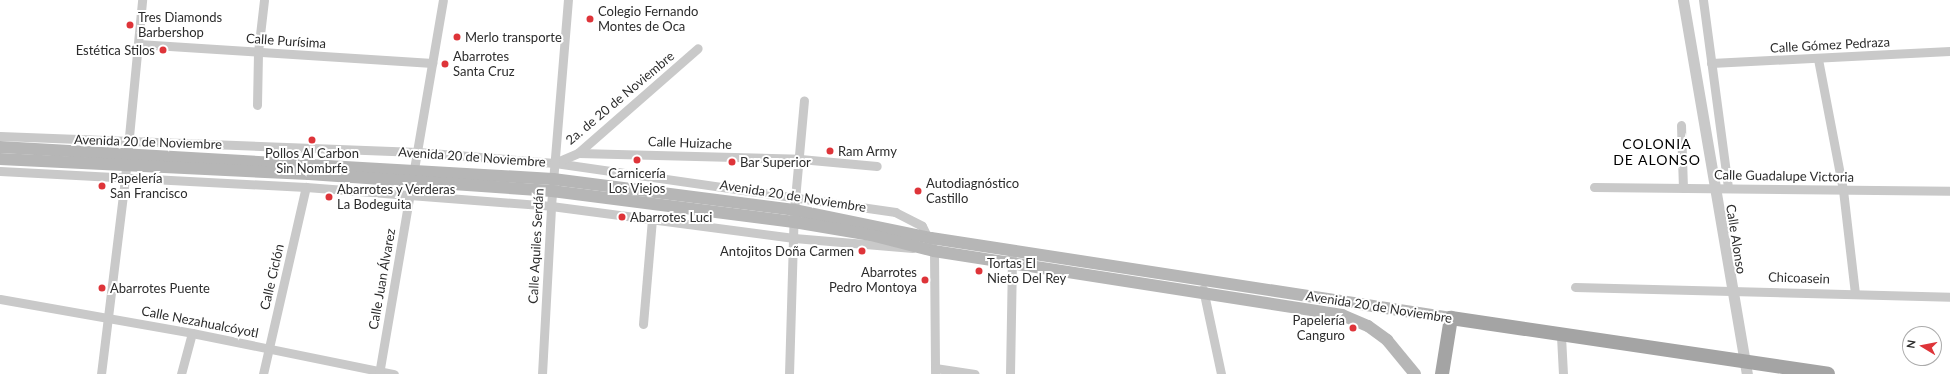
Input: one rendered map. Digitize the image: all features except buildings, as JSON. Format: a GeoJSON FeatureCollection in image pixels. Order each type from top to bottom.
{"type":"FeatureCollection","features":[{"type":"Feature","properties":{"kind":"main road","name":"Avenida 20 de Noviembre"},"geometry":{"type":"LineString","coordinates":[[0,147],[127,160],[413,175],[552,185],[794,216],[1451,318],[1746,367],[1828,374]]}},
{"type":"Feature","properties":{"kind":"main road","name":"Avenida 20 de Noviembre"},"geometry":{"type":"LineString","coordinates":[[0,160],[127,160]]}},
{"type":"Feature","properties":{"kind":"main road","name":"Avenida 20 de Noviembre"},"geometry":{"type":"LineString","coordinates":[[794,216],[934,251],[1342,315],[1368,326],[1387,340],[1415,374]]}},
{"type":"Feature","properties":{"kind":"main road"},"geometry":{"type":"LineString","coordinates":[[1442,374],[1451,318]]}},
{"type":"Feature","properties":{"kind":"street"},"geometry":{"type":"LineString","coordinates":[[101,374],[110,319],[142,0]]}},
{"type":"Feature","properties":{"kind":"street"},"geometry":{"type":"LineString","coordinates":[[257,105],[258,52],[264,0]]}},
{"type":"Feature","properties":{"kind":"street","name":"Calle Juan Álvarez"},"geometry":{"type":"LineString","coordinates":[[379,373],[443,0]]}},
{"type":"Feature","properties":{"kind":"street","name":"Calle Aquiles Serdán"},"geometry":{"type":"LineString","coordinates":[[542,374],[550,206],[555,163],[568,0]]}},
{"type":"Feature","properties":{"kind":"street","name":"Calle Alonso"},"geometry":{"type":"LineString","coordinates":[[1683,0],[1702,109],[1730,290],[1746,367]]}},
{"type":"Feature","properties":{"kind":"street","name":"Calle Alonso"},"geometry":{"type":"LineString","coordinates":[[1703,0],[1728,187]]}},
{"type":"Feature","properties":{"kind":"street","name":"Calle Purísima"},"geometry":{"type":"LineString","coordinates":[[138,44],[432,63]]}},
{"type":"Feature","properties":{"kind":"street","name":"2a. de 20 de Noviembre"},"geometry":{"type":"LineString","coordinates":[[555,163],[578,153],[698,48]]}},
{"type":"Feature","properties":{"kind":"street","name":"Calle Gómez Pedraza"},"geometry":{"type":"LineString","coordinates":[[1711,63],[1818,59],[1950,51]]}},
{"type":"Feature","properties":{"kind":"street"},"geometry":{"type":"LineString","coordinates":[[1818,59],[1843,190],[1855,293]]}},
{"type":"Feature","properties":{"kind":"street"},"geometry":{"type":"LineString","coordinates":[[789,374],[794,216],[804,100]]}},
{"type":"Feature","properties":{"kind":"street"},"geometry":{"type":"LineString","coordinates":[[1681,125],[1683,188]]}},
{"type":"Feature","properties":{"kind":"street","name":"Avenida 20 de Noviembre"},"geometry":{"type":"LineString","coordinates":[[0,136],[418,152],[555,163],[796,196],[895,212],[922,226],[930,238],[934,251]]}},
{"type":"Feature","properties":{"kind":"street","name":"Calle Huizache"},"geometry":{"type":"LineString","coordinates":[[578,153],[800,159],[877,166]]}},
{"type":"Feature","properties":{"kind":"street","name":"Avenida 20 de Noviembre"},"geometry":{"type":"LineString","coordinates":[[0,171],[306,187],[550,206],[794,238],[888,248],[918,247]]}},
{"type":"Feature","properties":{"kind":"street","name":"Calle Ciclón"},"geometry":{"type":"LineString","coordinates":[[263,374],[306,187]]}},
{"type":"Feature","properties":{"kind":"street","name":"Calle Guadalupe Victoria"},"geometry":{"type":"LineString","coordinates":[[1594,188],[1728,187],[1950,191]]}},
{"type":"Feature","properties":{"kind":"street"},"geometry":{"type":"LineString","coordinates":[[643,324],[652,219]]}},
{"type":"Feature","properties":{"kind":"street"},"geometry":{"type":"LineString","coordinates":[[934,251],[935,371],[974,374]]}},
{"type":"Feature","properties":{"kind":"street"},"geometry":{"type":"LineString","coordinates":[[1010,374],[1012,251]]}},
{"type":"Feature","properties":{"kind":"street"},"geometry":{"type":"LineString","coordinates":[[1201,280],[1221,374]]}},
{"type":"Feature","properties":{"kind":"street","name":"Chicoasein"},"geometry":{"type":"LineString","coordinates":[[1575,287],[1855,293],[1950,297]]}},
{"type":"Feature","properties":{"kind":"street","name":"Calle Nezahualcóyotl"},"geometry":{"type":"LineString","coordinates":[[0,299],[192,333],[269,348],[379,373],[394,374]]}},
{"type":"Feature","properties":{"kind":"street"},"geometry":{"type":"LineString","coordinates":[[181,374],[192,333]]}},
{"type":"Feature","properties":{"kind":"street"},"geometry":{"type":"LineString","coordinates":[[1561,336],[1563,374]]}},
{"type":"Feature","properties":{"kind":"place","name":"Colegio Fernando Montes de Oca"},"geometry":{"type":"Point","coordinates":[590,19]}},
{"type":"Feature","properties":{"kind":"place","name":"Tres Diamonds Barbershop"},"geometry":{"type":"Point","coordinates":[130,25]}},
{"type":"Feature","properties":{"kind":"place","name":"Merlo transporte"},"geometry":{"type":"Point","coordinates":[457,37]}},
{"type":"Feature","properties":{"kind":"place","name":"Estética Stilos"},"geometry":{"type":"Point","coordinates":[163,50]}},
{"type":"Feature","properties":{"kind":"place","name":"Abarrotes Santa Cruz"},"geometry":{"type":"Point","coordinates":[445,64]}},
{"type":"Feature","properties":{"kind":"place","name":"Pollos Al Carbon Sin Nombrfe"},"geometry":{"type":"Point","coordinates":[312,140]}},
{"type":"Feature","properties":{"kind":"place","name":"Ram Army"},"geometry":{"type":"Point","coordinates":[830,151]}},
{"type":"Feature","properties":{"kind":"place","name":"Carnicería Los Viejos"},"geometry":{"type":"Point","coordinates":[637,160]}},
{"type":"Feature","properties":{"kind":"place","name":"Bar Superior"},"geometry":{"type":"Point","coordinates":[732,162]}},
{"type":"Feature","properties":{"kind":"place","name":"Papelería San Francisco"},"geometry":{"type":"Point","coordinates":[102,186]}},
{"type":"Feature","properties":{"kind":"place","name":"Autodiagnóstico Castillo"},"geometry":{"type":"Point","coordinates":[918,191]}},
{"type":"Feature","properties":{"kind":"place","name":"Abarrotes y Verderas La Bodeguita"},"geometry":{"type":"Point","coordinates":[329,197]}},
{"type":"Feature","properties":{"kind":"place","name":"Abarrotes Luci"},"geometry":{"type":"Point","coordinates":[622,217]}},
{"type":"Feature","properties":{"kind":"place","name":"Antojitos Doña Carmen"},"geometry":{"type":"Point","coordinates":[862,251]}},
{"type":"Feature","properties":{"kind":"place","name":"Tortas El Nieto Del Rey"},"geometry":{"type":"Point","coordinates":[979,271]}},
{"type":"Feature","properties":{"kind":"place","name":"Abarrotes Pedro Montoya"},"geometry":{"type":"Point","coordinates":[925,280]}},
{"type":"Feature","properties":{"kind":"place","name":"Abarrotes Puente"},"geometry":{"type":"Point","coordinates":[102,288]}},
{"type":"Feature","properties":{"kind":"place","name":"Papelería Canguro"},"geometry":{"type":"Point","coordinates":[1353,328]}},
{"type":"Feature","properties":{"kind":"district","name":"COLONIA DE ALONSO"},"geometry":{"type":"Point","coordinates":[1657,152]}}]}
